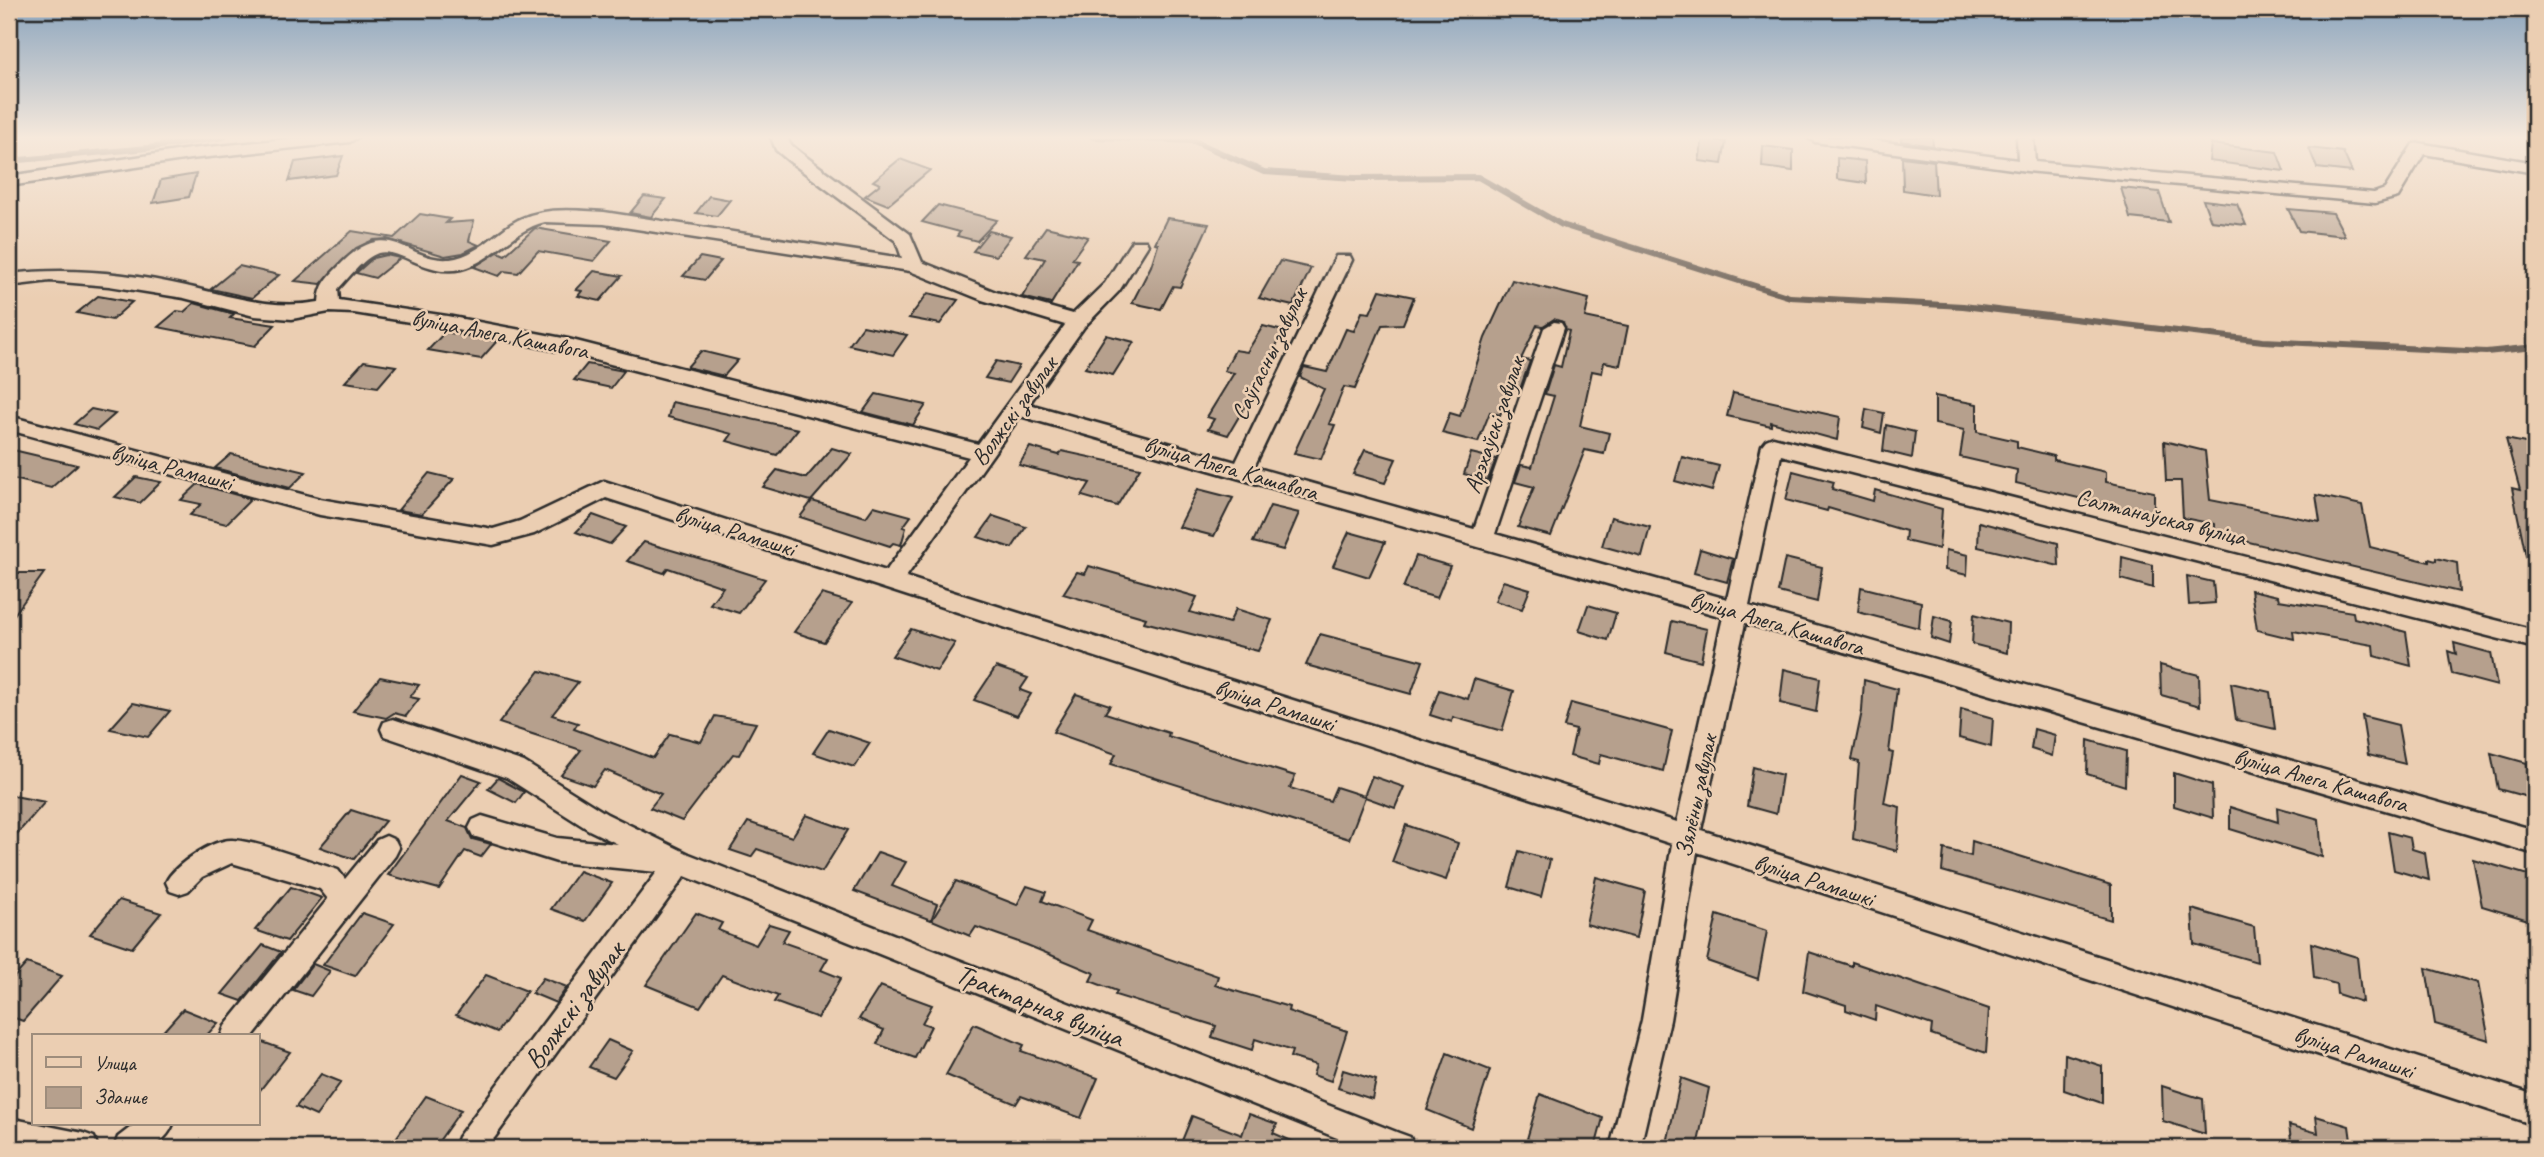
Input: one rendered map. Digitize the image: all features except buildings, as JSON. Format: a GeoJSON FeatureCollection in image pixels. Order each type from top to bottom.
{"type":"FeatureCollection","features":[{"type":"Feature","properties":{"kind":"street"},"geometry":{"type":"LineString","coordinates":[[839,191],[904,238],[914,266]]}},
{"type":"Feature","properties":{"kind":"street"},"geometry":{"type":"LineString","coordinates":[[2299,191],[2375,198],[2393,191]]}},
{"type":"Feature","properties":{"kind":"street"},"geometry":{"type":"LineString","coordinates":[[329,306],[329,288],[357,261],[377,247],[400,249],[443,265],[472,261],[532,219],[568,216],[604,218],[914,266],[989,296],[1077,322]]}},
{"type":"Feature","properties":{"kind":"street","name":"Волжскі завулак"},"geometry":{"type":"LineString","coordinates":[[892,580],[1077,322],[1112,287],[1139,245]]}},
{"type":"Feature","properties":{"kind":"street","name":"Саўгасны завулак"},"geometry":{"type":"LineString","coordinates":[[1242,471],[1343,260]]}},
{"type":"Feature","properties":{"kind":"street","name":"вуліца Алега Кашавога"},"geometry":{"type":"LineString","coordinates":[[9,280],[50,275],[109,280],[184,292],[254,310],[292,313],[329,306],[447,322],[568,346],[984,453]]}},
{"type":"Feature","properties":{"kind":"street","name":"Арэхаўскі завулак"},"geometry":{"type":"LineString","coordinates":[[1482,539],[1555,328]]}},
{"type":"Feature","properties":{"kind":"street","name":"вуліца Алега Кашавога"},"geometry":{"type":"LineString","coordinates":[[1017,408],[1736,611],[2535,842]]}},
{"type":"Feature","properties":{"kind":"street","name":"вуліца Рамашкі"},"geometry":{"type":"LineString","coordinates":[[9,424],[320,507],[493,537],[526,528],[604,489],[2535,1110]]}},
{"type":"Feature","properties":{"kind":"street","name":"Зялёны завулак"},"geometry":{"type":"LineString","coordinates":[[1625,1148],[1656,1020],[1686,839],[1773,445]]}},
{"type":"Feature","properties":{"kind":"street","name":"Салтанаўская вуліца"},"geometry":{"type":"LineString","coordinates":[[1773,445],[2535,639]]}},
{"type":"Feature","properties":{"kind":"street","name":"Трактарная вуліца"},"geometry":{"type":"LineString","coordinates":[[393,729],[515,770],[598,822],[680,862],[1399,1148]]}},
{"type":"Feature","properties":{"kind":"street","name":"Трактарная вуліца"},"geometry":{"type":"LineString","coordinates":[[482,828],[557,850],[680,862]]}},
{"type":"Feature","properties":{"kind":"street"},"geometry":{"type":"LineString","coordinates":[[237,1034],[386,848]]}},
{"type":"Feature","properties":{"kind":"street"},"geometry":{"type":"LineString","coordinates":[[179,882],[193,868],[231,851],[329,879],[345,901]]}},
{"type":"Feature","properties":{"kind":"street","name":"Волжскі завулак"},"geometry":{"type":"LineString","coordinates":[[469,1148],[680,862]]}},
{"type":"Feature","properties":{"kind":"street"},"geometry":{"type":"LineString","coordinates":[[129,1148],[156,1126]]}},
{"type":"Feature","properties":{"kind":"street"},"geometry":{"type":"LineString","coordinates":[[9,1133],[83,1148]]}},
{"type":"Feature","properties":{"kind":"waterway"},"geometry":{"type":"LineString","coordinates":[[1502,191],[1562,225],[1790,297],[1963,306],[2263,341],[2486,352],[2535,347]]}}]}
